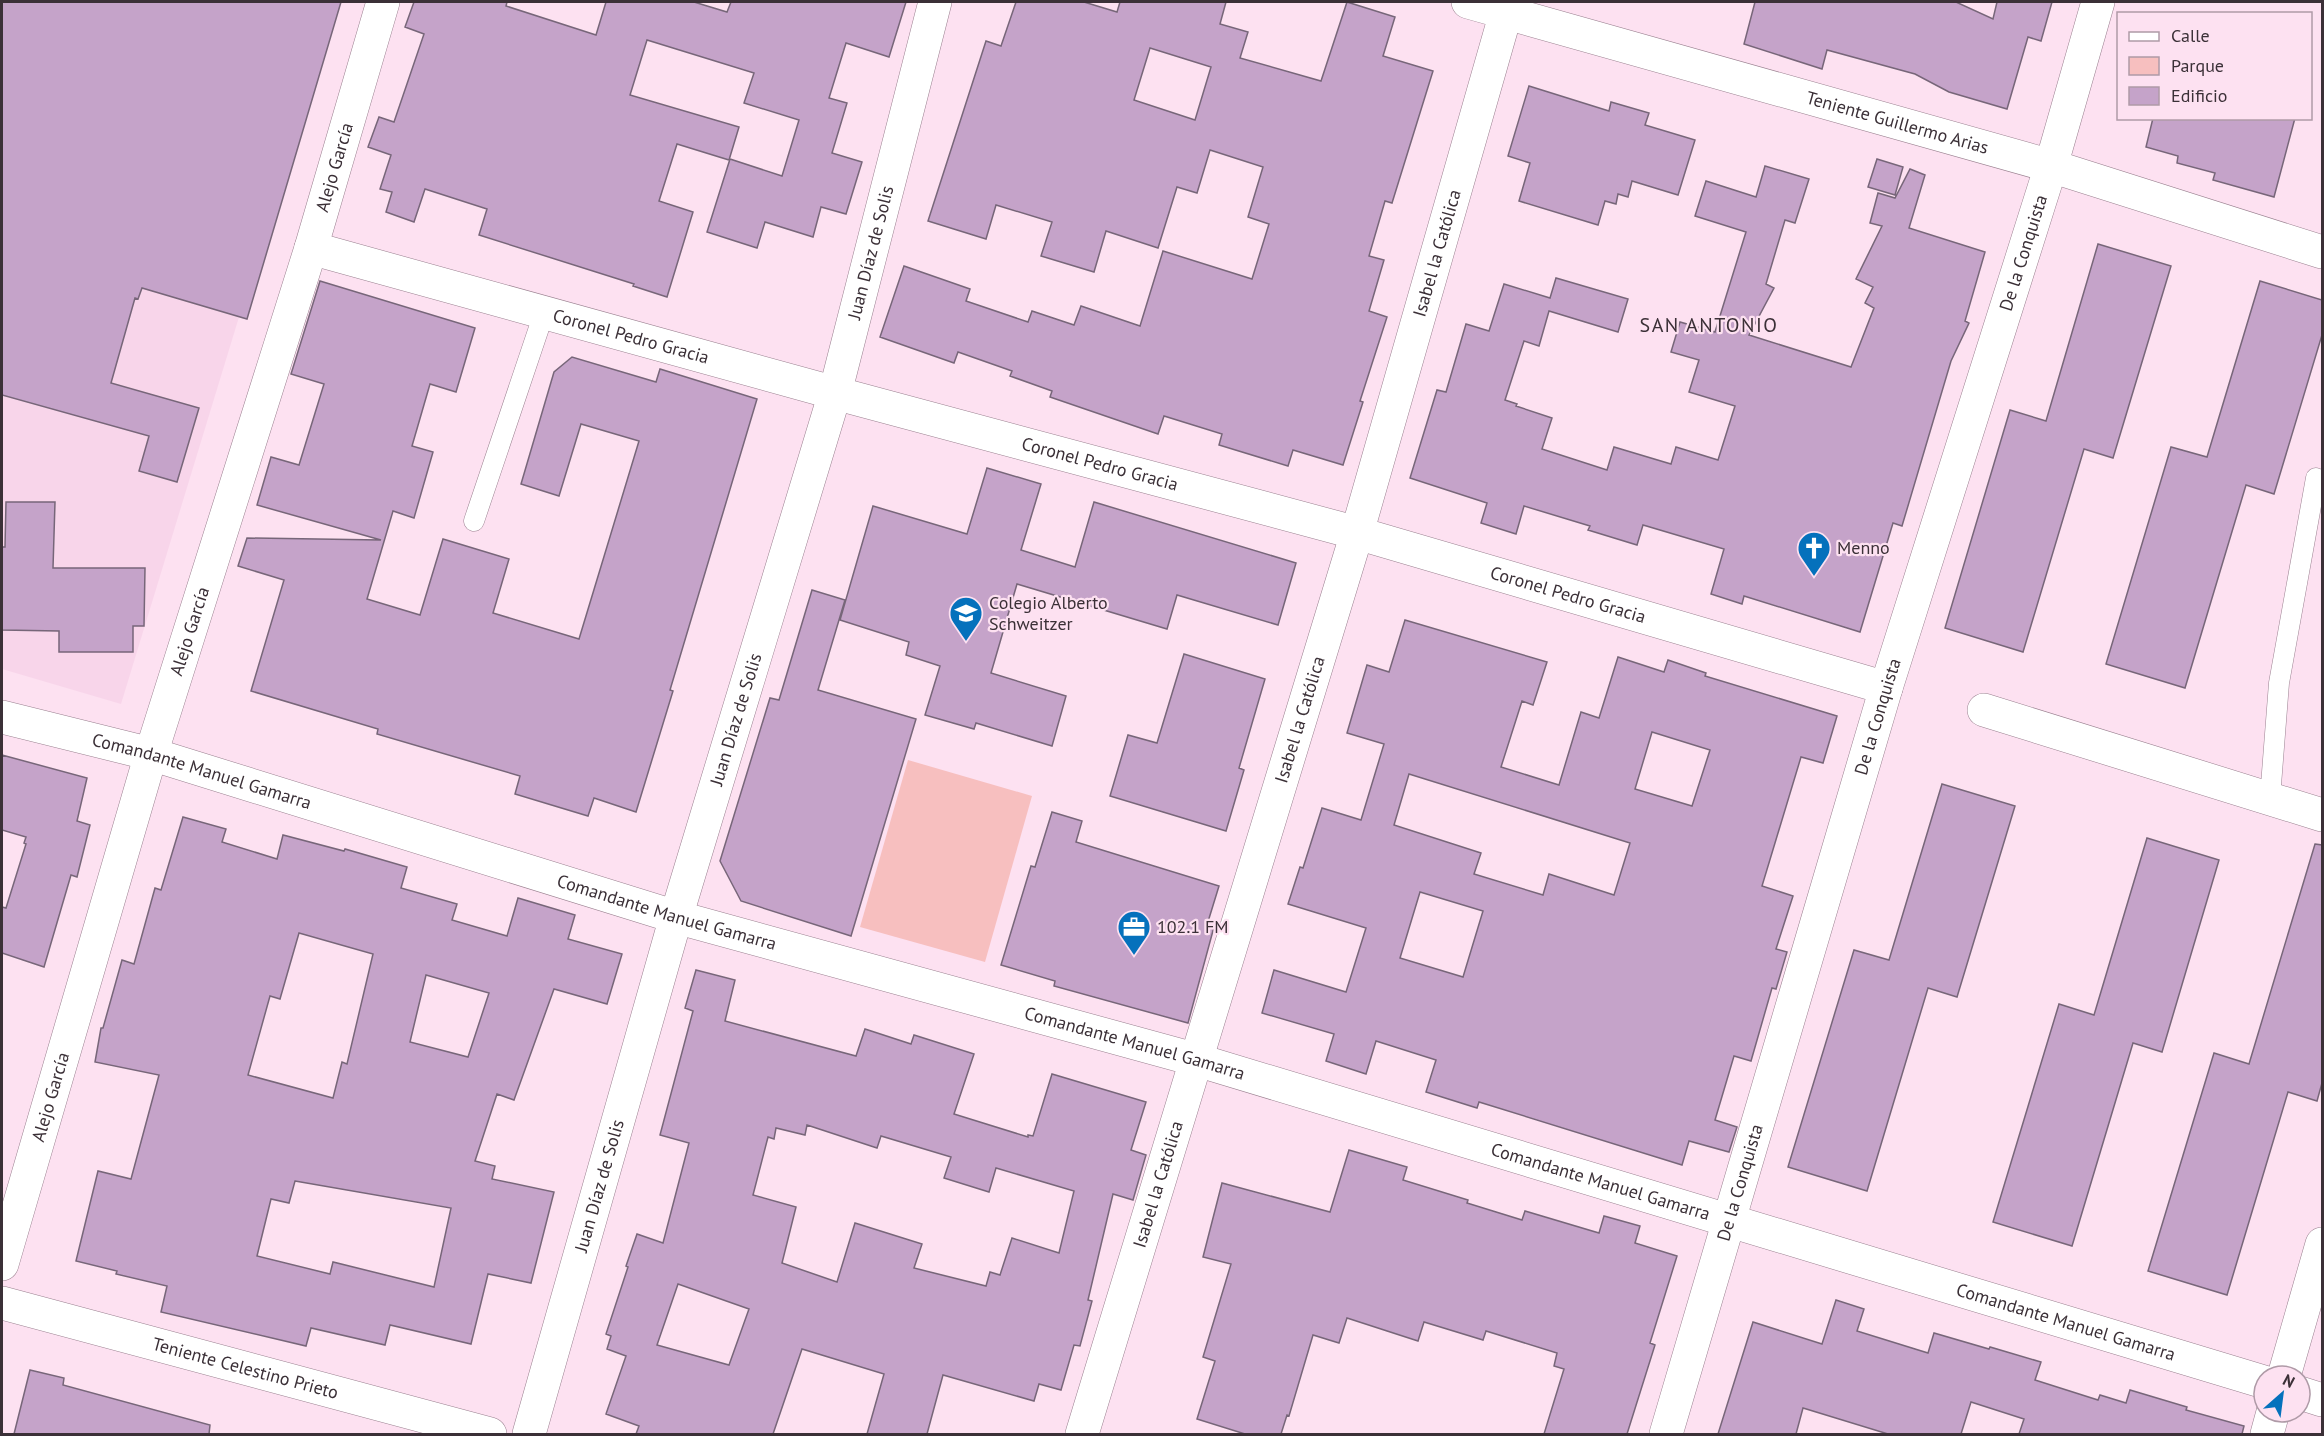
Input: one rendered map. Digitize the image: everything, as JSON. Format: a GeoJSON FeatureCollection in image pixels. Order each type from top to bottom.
{"type":"FeatureCollection","features":[{"type":"Feature","properties":{"kind":"street","name":"Alejo García"},"geometry":{"type":"LineString","coordinates":[[2,1264],[151,754],[311,248],[383,2]]}},
{"type":"Feature","properties":{"kind":"street","name":"Juan Díaz de Solis"},"geometry":{"type":"LineString","coordinates":[[529,1434],[676,917],[835,393],[934,2]]}},
{"type":"Feature","properties":{"kind":"street","name":"Teniente Guillermo Arias"},"geometry":{"type":"LineString","coordinates":[[1468,2],[1507,7],[2051,166],[2322,252]]}},
{"type":"Feature","properties":{"kind":"street","name":"De la Conquista"},"geometry":{"type":"LineString","coordinates":[[1666,1434],[1886,688],[2051,166],[2098,2]]}},
{"type":"Feature","properties":{"kind":"street","name":"Isabel la Católica"},"geometry":{"type":"LineString","coordinates":[[1082,1434],[1357,533],[1507,7]]}},
{"type":"Feature","properties":{"kind":"street","name":"Coronel Pedro Gracia"},"geometry":{"type":"LineString","coordinates":[[311,248],[835,393],[1357,533],[1886,688]]}},
{"type":"Feature","properties":{"kind":"street"},"geometry":{"type":"LineString","coordinates":[[1984,710],[2322,815]]}},
{"type":"Feature","properties":{"kind":"street","name":"Comandante Manuel Gamarra"},"geometry":{"type":"LineString","coordinates":[[2,717],[151,754],[676,917],[1197,1060],[2252,1378]]}},
{"type":"Feature","properties":{"kind":"street"},"geometry":{"type":"LineString","coordinates":[[2287,1364],[2322,1244]]}},
{"type":"Feature","properties":{"kind":"street","name":"Teniente Celestino Prieto"},"geometry":{"type":"LineString","coordinates":[[2,1303],[490,1434]]}},
{"type":"Feature","properties":{"kind":"lane"},"geometry":{"type":"LineString","coordinates":[[474,521],[544,313]]}},
{"type":"Feature","properties":{"kind":"lane"},"geometry":{"type":"LineString","coordinates":[[2270,798],[2279,683],[2316,478]]}},
{"type":"Feature","properties":{"kind":"shaded area"},"geometry":{"type":"Polygon","coordinates":[[[2,2],[335,2],[121,704],[2,669],[2,2]]]}},
{"type":"Feature","properties":{"kind":"green space"},"geometry":{"type":"Polygon","coordinates":[[[908,760],[1032,796],[985,962],[860,927],[908,760]]]}},
{"type":"Feature","properties":{"kind":"building"},"geometry":{"type":"Polygon","coordinates":[[[2,2],[341,2],[247,319],[142,288],[138,299],[135,298],[111,383],[199,408],[177,482],[139,471],[149,436],[2,395],[2,2]]]}},
{"type":"Feature","properties":{"kind":"building"},"geometry":{"type":"Polygon","coordinates":[[[414,2],[507,2],[506,6],[596,35],[606,2],[694,2],[727,12],[731,2],[906,2],[889,57],[846,43],[829,98],[847,103],[832,153],[862,162],[846,214],[821,207],[813,237],[765,222],[757,248],[707,232],[730,159],[782,176],[799,120],[744,103],[754,73],[647,40],[630,95],[739,127],[729,160],[677,144],[659,201],[693,212],[667,297],[633,286],[634,284],[479,235],[487,209],[425,189],[414,222],[386,212],[392,192],[380,189],[391,155],[368,147],[379,117],[394,122],[424,34],[405,27],[414,2]]]}},
{"type":"Feature","properties":{"kind":"building"},"geometry":{"type":"Polygon","coordinates":[[[1016,2],[1084,2],[1117,12],[1120,2],[1226,2],[1220,24],[1248,32],[1240,58],[1321,81],[1347,2],[1395,17],[1383,56],[1433,71],[1392,203],[1385,201],[1369,256],[1384,260],[1369,311],[1387,317],[1360,401],[1363,402],[1343,465],[1293,450],[1288,466],[1219,445],[1222,434],[1164,416],[1158,434],[1050,397],[1052,391],[1010,376],[1012,371],[958,352],[954,363],[880,337],[904,266],[970,289],[966,301],[1028,322],[1032,311],[1074,325],[1081,306],[1140,326],[1163,251],[1252,279],[1269,224],[1248,217],[1263,167],[1210,150],[1197,193],[1177,187],[1158,248],[1106,231],[1094,272],[1041,256],[1052,222],[996,205],[986,239],[928,221],[986,41],[1001,46],[1016,2]],[[1150,48],[1134,100],[1195,120],[1211,67],[1150,48]]]}},
{"type":"Feature","properties":{"kind":"building"},"geometry":{"type":"Polygon","coordinates":[[[1755,2],[1956,2],[1993,19],[1997,2],[2052,2],[2041,41],[2028,37],[2007,109],[1949,92],[1915,74],[1827,50],[1822,69],[1744,44],[1755,2]]]}},
{"type":"Feature","properties":{"kind":"building"},"geometry":{"type":"Polygon","coordinates":[[[1529,86],[1609,111],[1611,102],[1649,113],[1645,125],[1695,140],[1678,195],[1632,181],[1628,197],[1618,194],[1616,204],[1605,201],[1598,225],[1519,201],[1530,163],[1508,156],[1529,86]]]}},
{"type":"Feature","properties":{"kind":"building"},"geometry":{"type":"Polygon","coordinates":[[[2153,120],[2294,120],[2274,197],[2213,180],[2215,173],[2177,163],[2178,156],[2146,147],[2153,120]]]}},
{"type":"Feature","properties":{"kind":"building"},"geometry":{"type":"Polygon","coordinates":[[[1877,159],[1903,167],[1895,195],[1868,187],[1877,159]]]}},
{"type":"Feature","properties":{"kind":"building"},"geometry":{"type":"Polygon","coordinates":[[[1765,166],[1809,179],[1795,223],[1785,220],[1766,284],[1774,288],[1749,335],[1851,367],[1874,308],[1865,303],[1873,287],[1856,279],[1882,226],[1870,223],[1878,193],[1895,198],[1910,169],[1925,175],[1909,228],[1985,252],[1965,321],[1969,323],[1951,361],[1902,526],[1893,523],[1860,632],[1744,596],[1742,604],[1711,594],[1724,549],[1643,525],[1637,545],[1588,530],[1590,526],[1524,506],[1516,534],[1481,523],[1487,503],[1410,478],[1437,390],[1446,392],[1466,324],[1489,331],[1504,284],[1550,298],[1556,278],[1628,299],[1618,332],[1549,311],[1539,346],[1524,341],[1505,400],[1552,418],[1542,449],[1607,470],[1614,447],[1671,464],[1676,447],[1718,460],[1735,406],[1689,392],[1699,360],[1671,352],[1680,322],[1715,332],[1746,232],[1695,216],[1706,181],[1756,197],[1765,166]]]}},
{"type":"Feature","properties":{"kind":"building"},"geometry":{"type":"Polygon","coordinates":[[[2098,244],[2171,266],[2113,458],[2084,449],[2023,652],[1945,628],[2010,410],[2046,421],[2098,244]]]}},
{"type":"Feature","properties":{"kind":"building"},"geometry":{"type":"Polygon","coordinates":[[[320,281],[475,328],[456,392],[430,384],[412,446],[433,452],[414,518],[393,511],[367,599],[420,615],[443,539],[509,559],[493,613],[579,639],[639,441],[581,424],[559,496],[521,484],[554,372],[572,357],[656,382],[660,369],[757,399],[636,812],[594,798],[588,816],[515,794],[520,776],[377,734],[378,729],[251,691],[284,580],[238,566],[247,538],[381,540],[257,505],[271,457],[299,465],[324,384],[291,374],[320,281]]]}},
{"type":"Feature","properties":{"kind":"building"},"geometry":{"type":"Polygon","coordinates":[[[2260,281],[2322,300],[2322,335],[2274,494],[2246,485],[2185,688],[2106,664],[2171,447],[2207,457],[2260,281]]]}},
{"type":"Feature","properties":{"kind":"building"},"geometry":{"type":"Polygon","coordinates":[[[987,468],[1041,484],[1021,550],[1075,567],[1094,502],[1296,563],[1278,625],[1177,595],[1167,629],[1017,584],[991,673],[1066,696],[1052,746],[976,723],[974,729],[925,715],[940,666],[906,655],[909,642],[840,620],[873,506],[967,534],[987,468]]]}},
{"type":"Feature","properties":{"kind":"building"},"geometry":{"type":"Polygon","coordinates":[[[6,502],[55,502],[53,568],[145,568],[144,626],[133,626],[133,652],[59,652],[59,631],[2,630],[2,547],[5,547],[6,502]]]}},
{"type":"Feature","properties":{"kind":"building"},"geometry":{"type":"Polygon","coordinates":[[[812,590],[845,600],[818,690],[916,719],[851,936],[741,901],[720,861],[770,698],[779,700],[812,590]]]}},
{"type":"Feature","properties":{"kind":"building"},"geometry":{"type":"Polygon","coordinates":[[[1405,620],[1547,662],[1533,705],[1522,701],[1501,767],[1559,785],[1581,712],[1599,718],[1618,657],[1664,672],[1668,660],[1706,673],[1705,676],[1837,716],[1823,763],[1801,757],[1762,886],[1793,896],[1776,949],[1787,952],[1776,989],[1772,988],[1751,1061],[1734,1056],[1715,1120],[1737,1127],[1729,1152],[1689,1141],[1682,1165],[1479,1102],[1477,1108],[1426,1092],[1436,1060],[1376,1041],[1366,1074],[1326,1061],[1334,1034],[1262,1013],[1274,970],[1346,992],[1366,928],[1288,904],[1300,867],[1303,868],[1322,808],[1361,820],[1384,744],[1347,733],[1367,665],[1389,672],[1405,620]],[[1652,732],[1635,789],[1692,806],[1710,750],[1652,732]],[[1409,774],[1394,825],[1481,853],[1474,874],[1543,895],[1549,874],[1614,895],[1630,843],[1409,774]],[[1420,892],[1400,958],[1463,977],[1483,911],[1420,892]]]}},
{"type":"Feature","properties":{"kind":"building"},"geometry":{"type":"Polygon","coordinates":[[[1184,654],[1265,679],[1239,768],[1244,770],[1226,831],[1110,796],[1128,735],[1157,743],[1184,654]]]}},
{"type":"Feature","properties":{"kind":"building"},"geometry":{"type":"Polygon","coordinates":[[[2,755],[87,778],[77,821],[90,825],[77,877],[71,875],[44,967],[2,953],[2,907],[6,908],[26,844],[24,843],[26,837],[2,830],[2,755]]]}},
{"type":"Feature","properties":{"kind":"building"},"geometry":{"type":"Polygon","coordinates":[[[1942,784],[2015,806],[1957,997],[1928,988],[1867,1191],[1788,1167],[1854,950],[1889,960],[1942,784]]]}},
{"type":"Feature","properties":{"kind":"building"},"geometry":{"type":"Polygon","coordinates":[[[1052,812],[1082,821],[1076,842],[1219,886],[1207,925],[1214,927],[1188,1023],[1054,986],[1055,981],[1001,965],[1031,866],[1035,867],[1052,812]]]}},
{"type":"Feature","properties":{"kind":"building"},"geometry":{"type":"Polygon","coordinates":[[[183,817],[226,829],[222,842],[277,859],[283,835],[344,851],[345,849],[407,867],[401,888],[457,904],[452,920],[507,936],[518,898],[575,915],[568,939],[622,954],[607,1004],[554,989],[514,1100],[497,1094],[475,1161],[495,1166],[492,1179],[554,1192],[531,1283],[488,1274],[471,1344],[390,1325],[385,1345],[311,1328],[306,1346],[161,1312],[167,1286],[116,1274],[117,1271],[76,1261],[98,1171],[131,1179],[159,1075],[95,1062],[101,1028],[103,1028],[122,960],[134,964],[155,888],[161,890],[183,817]],[[299,933],[280,999],[270,996],[248,1075],[333,1098],[342,1062],[347,1064],[373,954],[299,933]],[[426,975],[410,1042],[468,1057],[489,993],[426,975]],[[295,1181],[289,1203],[271,1199],[257,1256],[330,1274],[333,1262],[434,1287],[451,1208],[295,1181]]]}},
{"type":"Feature","properties":{"kind":"building"},"geometry":{"type":"Polygon","coordinates":[[[2147,838],[2219,860],[2162,1052],[2133,1043],[2072,1246],[1993,1222],[2059,1004],[2094,1015],[2147,838]]]}},
{"type":"Feature","properties":{"kind":"building"},"geometry":{"type":"Polygon","coordinates":[[[2315,844],[2322,845],[2322,1083],[2317,1101],[2288,1092],[2227,1295],[2148,1271],[2214,1053],[2249,1064],[2315,844]]]}},
{"type":"Feature","properties":{"kind":"building"},"geometry":{"type":"Polygon","coordinates":[[[696,970],[735,980],[725,1021],[856,1056],[865,1029],[911,1044],[914,1035],[974,1054],[954,1114],[1028,1137],[1028,1135],[1033,1136],[1052,1074],[1146,1102],[1131,1150],[1146,1155],[1133,1200],[1113,1194],[1088,1300],[1092,1301],[1080,1346],[1074,1345],[1061,1390],[1039,1384],[1034,1401],[943,1375],[927,1434],[867,1434],[884,1374],[802,1349],[773,1434],[636,1434],[639,1426],[606,1414],[626,1356],[607,1349],[611,1336],[606,1334],[628,1267],[626,1266],[637,1234],[663,1243],[689,1143],[660,1135],[693,1011],[685,1008],[696,970]],[[807,1125],[805,1135],[776,1128],[774,1139],[768,1137],[753,1195],[796,1207],[782,1263],[837,1282],[855,1223],[922,1244],[914,1268],[986,1286],[990,1272],[1000,1275],[1012,1238],[1059,1253],[1074,1191],[996,1168],[989,1192],[944,1178],[951,1157],[881,1136],[877,1148],[807,1125]],[[678,1284],[657,1345],[729,1365],[749,1309],[678,1284]]]}},
{"type":"Feature","properties":{"kind":"building"},"geometry":{"type":"Polygon","coordinates":[[[1349,1150],[1407,1167],[1403,1180],[1522,1220],[1525,1211],[1599,1233],[1604,1216],[1640,1226],[1635,1243],[1677,1256],[1650,1343],[1655,1345],[1627,1434],[1544,1434],[1564,1369],[1554,1366],[1557,1353],[1486,1331],[1483,1340],[1424,1322],[1418,1341],[1347,1318],[1339,1343],[1313,1335],[1289,1416],[1287,1415],[1281,1434],[1245,1434],[1197,1419],[1215,1361],[1203,1357],[1231,1264],[1203,1257],[1222,1183],[1330,1212],[1349,1150]]]}},
{"type":"Feature","properties":{"kind":"building"},"geometry":{"type":"Polygon","coordinates":[[[1836,1300],[1864,1309],[1857,1331],[1928,1353],[1934,1333],[1989,1349],[1990,1347],[2041,1362],[2035,1380],[2098,1400],[2100,1395],[2126,1403],[2130,1390],[2187,1407],[2186,1410],[2244,1426],[2242,1434],[2019,1434],[2024,1419],[1971,1402],[1961,1434],[1888,1434],[1803,1408],[1796,1434],[1718,1434],[1753,1322],[1822,1344],[1836,1300]]]}},
{"type":"Feature","properties":{"kind":"building"},"geometry":{"type":"Polygon","coordinates":[[[30,1370],[64,1378],[63,1385],[210,1425],[209,1434],[14,1434],[30,1370]]]}},
{"type":"Feature","properties":{"kind":"place","name":"Menno"},"geometry":{"type":"Point","coordinates":[1814,577]}},
{"type":"Feature","properties":{"kind":"place","name":"Colegio Alberto Schweitzer"},"geometry":{"type":"Point","coordinates":[966,642]}},
{"type":"Feature","properties":{"kind":"place","name":"102.1 FM"},"geometry":{"type":"Point","coordinates":[1134,956]}},
{"type":"Feature","properties":{"kind":"district","name":"SAN ANTONIO"},"geometry":{"type":"Point","coordinates":[1709,325]}}]}
